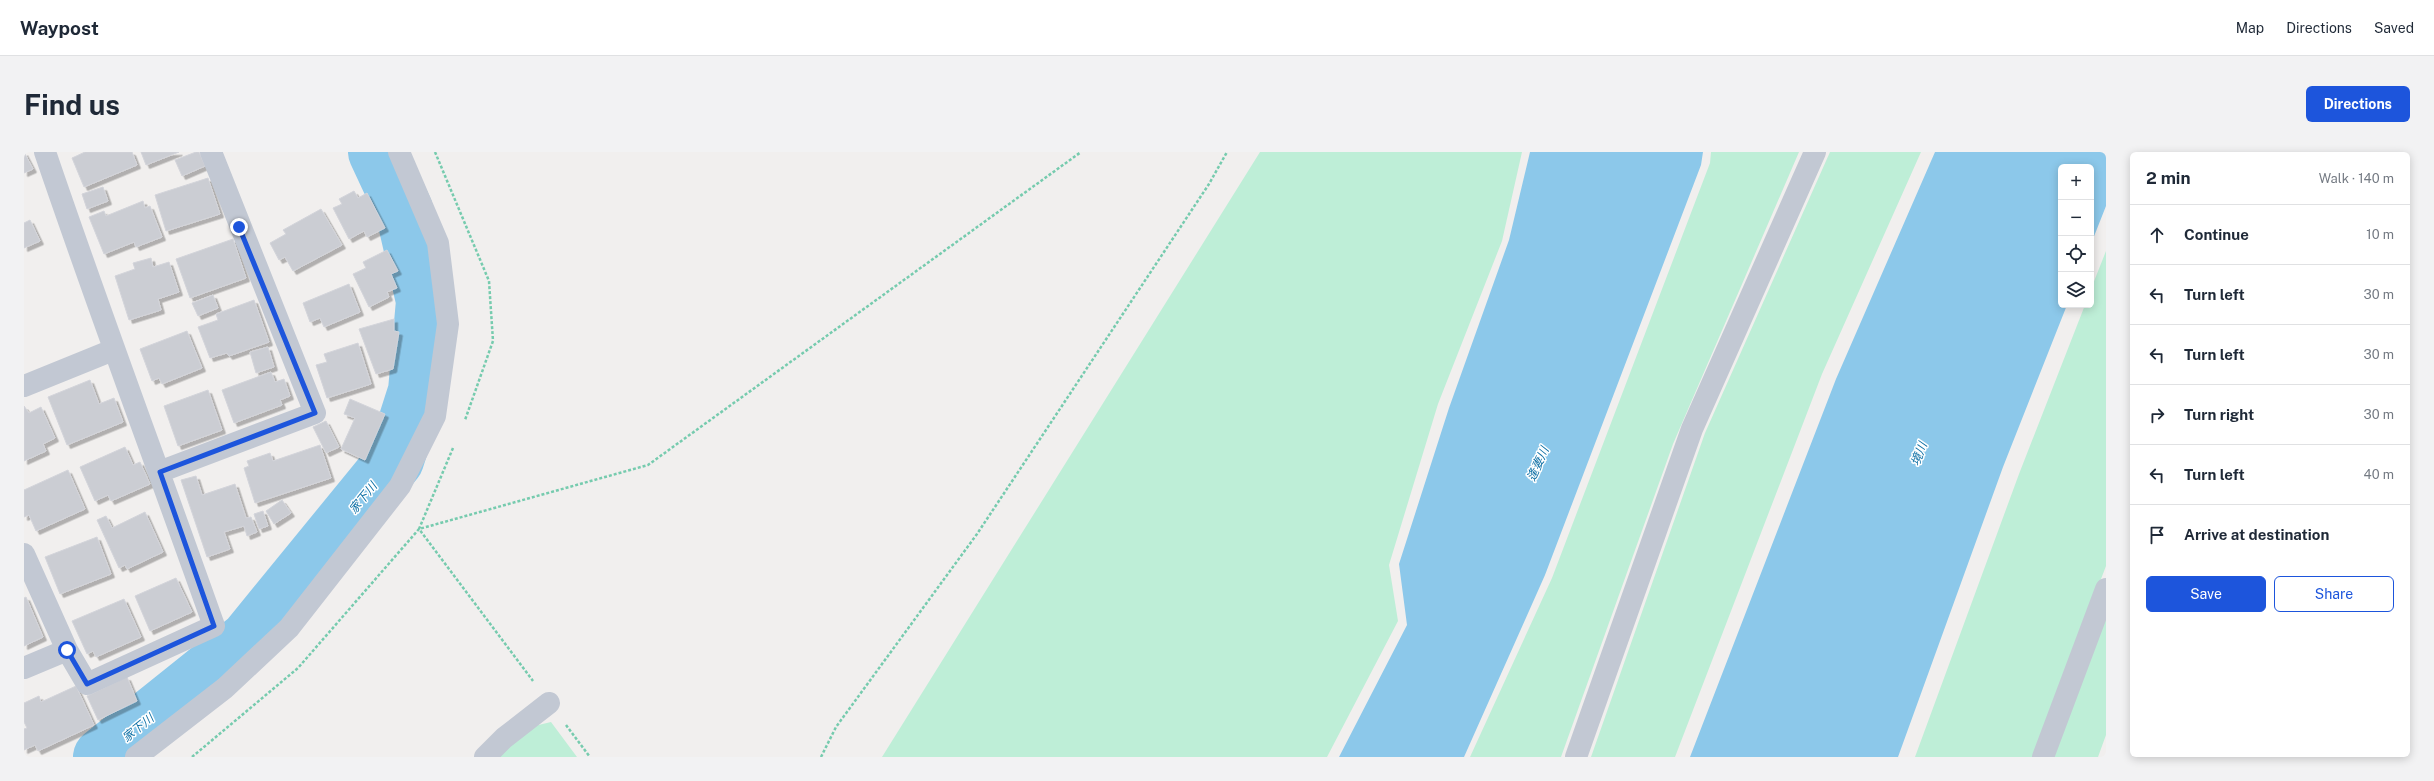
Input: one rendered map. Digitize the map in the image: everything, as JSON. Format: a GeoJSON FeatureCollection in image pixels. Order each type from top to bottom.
{"type":"FeatureCollection","features":[{"type":"Feature","properties":{"kind":"street"},"geometry":{"type":"LineString","coordinates":[[24,554],[67,650],[87,684],[214,626],[160,472],[113,350],[44,152]]}},
{"type":"Feature","properties":{"kind":"street"},"geometry":{"type":"LineString","coordinates":[[160,472],[315,413],[211,152]]}},
{"type":"Feature","properties":{"kind":"street"},"geometry":{"type":"LineString","coordinates":[[136,757],[225,688],[289,628],[400,486],[435,416],[448,324],[438,243],[399,152]]}},
{"type":"Feature","properties":{"kind":"street"},"geometry":{"type":"LineString","coordinates":[[1576,757],[1692,429],[1815,152]]}},
{"type":"Feature","properties":{"kind":"street"},"geometry":{"type":"LineString","coordinates":[[24,386],[113,350]]}},
{"type":"Feature","properties":{"kind":"street"},"geometry":{"type":"LineString","coordinates":[[2043,757],[2106,589]]}},
{"type":"Feature","properties":{"kind":"street"},"geometry":{"type":"LineString","coordinates":[[24,668],[67,650]]}},
{"type":"Feature","properties":{"kind":"street"},"geometry":{"type":"LineString","coordinates":[[484,757],[504,738],[549,703]]}},
{"type":"Feature","properties":{"kind":"path"},"geometry":{"type":"LineString","coordinates":[[435,152],[489,281],[493,341],[464,422]]}},
{"type":"Feature","properties":{"kind":"path"},"geometry":{"type":"LineString","coordinates":[[419,529],[648,465],[1081,152]]}},
{"type":"Feature","properties":{"kind":"path"},"geometry":{"type":"LineString","coordinates":[[821,757],[836,727],[977,534],[1209,184],[1227,152]]}},
{"type":"Feature","properties":{"kind":"path"},"geometry":{"type":"LineString","coordinates":[[419,529],[455,444]]}},
{"type":"Feature","properties":{"kind":"path"},"geometry":{"type":"LineString","coordinates":[[419,529],[590,757]]}},
{"type":"Feature","properties":{"kind":"green space"},"geometry":{"type":"Polygon","coordinates":[[[1260,152],[1522,152],[1502,241],[1438,404],[1389,565],[1398,621],[1327,757],[882,757],[1260,152]]]}},
{"type":"Feature","properties":{"kind":"green space"},"geometry":{"type":"Polygon","coordinates":[[[1711,152],[1799,152],[1673,444],[1561,757],[1470,757],[1552,578],[1710,163],[1711,152]]]}},
{"type":"Feature","properties":{"kind":"green space"},"geometry":{"type":"Polygon","coordinates":[[[1830,152],[1921,152],[1822,374],[1675,757],[1591,757],[1705,433],[1830,152]]]}},
{"type":"Feature","properties":{"kind":"green space"},"geometry":{"type":"Polygon","coordinates":[[[2106,251],[2106,566],[2033,757],[1915,757],[2019,474],[2084,308],[2094,308],[2094,281],[2106,251]]]}},
{"type":"Feature","properties":{"kind":"green space"},"geometry":{"type":"Polygon","coordinates":[[[2106,612],[2106,735],[2098,757],[2052,757],[2106,612]]]}},
{"type":"Feature","properties":{"kind":"green space"},"geometry":{"type":"Polygon","coordinates":[[[551,722],[577,757],[493,757],[526,728],[551,722]]]}},
{"type":"Feature","properties":{"kind":"water","name":"逢妻川"},"geometry":{"type":"Polygon","coordinates":[[[1530,152],[1703,152],[1701,165],[1545,575],[1464,757],[1339,757],[1407,625],[1399,564],[1449,408],[1509,240],[1530,152]]]}},
{"type":"Feature","properties":{"kind":"water","name":"境川"},"geometry":{"type":"Polygon","coordinates":[[[1935,152],[2106,152],[2106,206],[2094,236],[2094,164],[2058,164],[2058,308],[2066,308],[2003,467],[1898,757],[1690,757],[1836,379],[1935,152]]]}},
{"type":"Feature","properties":{"kind":"building"},"geometry":{"type":"Polygon","coordinates":[[[24,152],[33,169],[24,173],[24,152]]]}},
{"type":"Feature","properties":{"kind":"building"},"geometry":{"type":"Polygon","coordinates":[[[85,152],[132,152],[137,165],[84,187],[72,158],[85,152]]]}},
{"type":"Feature","properties":{"kind":"building"},"geometry":{"type":"Polygon","coordinates":[[[141,152],[179,152],[146,165],[141,152]]]}},
{"type":"Feature","properties":{"kind":"building"},"geometry":{"type":"Polygon","coordinates":[[[199,152],[205,166],[182,176],[175,160],[199,152]]]}},
{"type":"Feature","properties":{"kind":"building"},"geometry":{"type":"Polygon","coordinates":[[[208,178],[220,214],[166,231],[155,195],[208,178]]]}},
{"type":"Feature","properties":{"kind":"building"},"geometry":{"type":"Polygon","coordinates":[[[103,187],[108,201],[87,209],[82,194],[103,187]]]}},
{"type":"Feature","properties":{"kind":"building"},"geometry":{"type":"Polygon","coordinates":[[[354,191],[358,198],[367,193],[385,228],[367,237],[364,231],[349,239],[333,208],[342,204],[339,199],[354,191]]]}},
{"type":"Feature","properties":{"kind":"building"},"geometry":{"type":"Polygon","coordinates":[[[143,201],[145,208],[150,206],[162,237],[136,247],[134,242],[104,254],[89,217],[104,211],[106,216],[143,201]]]}},
{"type":"Feature","properties":{"kind":"building"},"geometry":{"type":"Polygon","coordinates":[[[321,209],[342,245],[293,271],[285,257],[279,260],[270,243],[286,234],[283,230],[321,209]]]}},
{"type":"Feature","properties":{"kind":"building"},"geometry":{"type":"Polygon","coordinates":[[[30,220],[40,241],[24,248],[24,223],[30,220]]]}},
{"type":"Feature","properties":{"kind":"building"},"geometry":{"type":"Polygon","coordinates":[[[233,239],[246,278],[190,298],[176,259],[233,239]]]}},
{"type":"Feature","properties":{"kind":"building"},"geometry":{"type":"Polygon","coordinates":[[[387,250],[398,271],[391,274],[397,288],[387,292],[389,297],[369,307],[353,274],[366,268],[363,262],[387,250]]]}},
{"type":"Feature","properties":{"kind":"building"},"geometry":{"type":"Polygon","coordinates":[[[151,258],[153,267],[169,262],[179,292],[158,299],[161,310],[129,320],[115,276],[135,269],[133,263],[151,258]]]}},
{"type":"Feature","properties":{"kind":"building"},"geometry":{"type":"Polygon","coordinates":[[[349,284],[360,312],[324,327],[320,318],[310,322],[303,303],[349,284]]]}},
{"type":"Feature","properties":{"kind":"building"},"geometry":{"type":"Polygon","coordinates":[[[213,295],[218,308],[198,316],[192,303],[213,295]]]}},
{"type":"Feature","properties":{"kind":"building"},"geometry":{"type":"Polygon","coordinates":[[[254,300],[269,342],[229,356],[227,353],[210,358],[198,327],[218,320],[216,314],[254,300]]]}},
{"type":"Feature","properties":{"kind":"building"},"geometry":{"type":"Polygon","coordinates":[[[394,319],[394,331],[399,332],[393,369],[376,374],[359,329],[394,319]]]}},
{"type":"Feature","properties":{"kind":"building"},"geometry":{"type":"Polygon","coordinates":[[[187,331],[202,368],[162,384],[159,378],[152,381],[140,349],[187,331]]]}},
{"type":"Feature","properties":{"kind":"building"},"geometry":{"type":"Polygon","coordinates":[[[358,343],[371,384],[327,398],[316,365],[327,362],[324,354],[358,343]]]}},
{"type":"Feature","properties":{"kind":"building"},"geometry":{"type":"Polygon","coordinates":[[[268,347],[274,367],[256,373],[250,352],[268,347]]]}},
{"type":"Feature","properties":{"kind":"building"},"geometry":{"type":"Polygon","coordinates":[[[271,372],[275,382],[284,379],[290,396],[280,400],[282,405],[234,423],[222,390],[271,372]]]}},
{"type":"Feature","properties":{"kind":"building"},"geometry":{"type":"Polygon","coordinates":[[[90,380],[99,404],[114,398],[123,422],[67,445],[48,397],[90,380]]]}},
{"type":"Feature","properties":{"kind":"building"},"geometry":{"type":"Polygon","coordinates":[[[208,390],[222,430],[178,446],[164,406],[208,390]]]}},
{"type":"Feature","properties":{"kind":"building"},"geometry":{"type":"Polygon","coordinates":[[[350,399],[385,414],[365,460],[341,449],[355,418],[344,414],[350,399]]]}},
{"type":"Feature","properties":{"kind":"building"},"geometry":{"type":"Polygon","coordinates":[[[24,406],[29,413],[41,407],[55,438],[43,444],[46,451],[24,461],[24,406]]]}},
{"type":"Feature","properties":{"kind":"building"},"geometry":{"type":"Polygon","coordinates":[[[326,421],[339,447],[326,453],[313,427],[326,421]]]}},
{"type":"Feature","properties":{"kind":"building"},"geometry":{"type":"Polygon","coordinates":[[[320,445],[331,478],[255,503],[244,468],[249,466],[247,461],[270,453],[273,461],[320,445]]]}},
{"type":"Feature","properties":{"kind":"building"},"geometry":{"type":"Polygon","coordinates":[[[125,447],[133,465],[140,462],[150,484],[111,501],[108,495],[95,501],[80,467],[125,447]]]}},
{"type":"Feature","properties":{"kind":"building"},"geometry":{"type":"Polygon","coordinates":[[[68,470],[85,509],[36,531],[29,515],[24,517],[24,490],[68,470]]]}},
{"type":"Feature","properties":{"kind":"building"},"geometry":{"type":"Polygon","coordinates":[[[196,476],[202,495],[235,484],[246,518],[251,517],[257,532],[247,536],[244,526],[224,532],[230,549],[207,557],[181,480],[196,476]]]}},
{"type":"Feature","properties":{"kind":"building"},"geometry":{"type":"Polygon","coordinates":[[[282,500],[291,513],[274,524],[266,511],[282,500]]]}},
{"type":"Feature","properties":{"kind":"building"},"geometry":{"type":"Polygon","coordinates":[[[263,511],[268,526],[259,529],[254,514],[263,511]]]}},
{"type":"Feature","properties":{"kind":"building"},"geometry":{"type":"Polygon","coordinates":[[[145,512],[163,552],[127,569],[125,565],[119,568],[97,520],[106,516],[112,528],[145,512]]]}},
{"type":"Feature","properties":{"kind":"building"},"geometry":{"type":"Polygon","coordinates":[[[97,537],[111,574],[60,594],[45,557],[97,537]]]}},
{"type":"Feature","properties":{"kind":"building"},"geometry":{"type":"Polygon","coordinates":[[[176,578],[192,612],[150,631],[135,596],[176,578]]]}},
{"type":"Feature","properties":{"kind":"building"},"geometry":{"type":"Polygon","coordinates":[[[26,597],[43,637],[24,646],[24,598],[26,597]]]}},
{"type":"Feature","properties":{"kind":"building"},"geometry":{"type":"Polygon","coordinates":[[[124,599],[141,637],[96,657],[93,651],[87,654],[72,621],[124,599]]]}},
{"type":"Feature","properties":{"kind":"building"},"geometry":{"type":"Polygon","coordinates":[[[127,677],[137,701],[98,720],[87,696],[127,677]]]}},
{"type":"Feature","properties":{"kind":"building"},"geometry":{"type":"Polygon","coordinates":[[[76,686],[94,725],[38,751],[35,745],[24,750],[24,729],[27,728],[24,722],[24,703],[39,696],[41,702],[76,686]]]}},
{"type":"Feature","properties":{"kind":"waterway","name":"家下川"},"geometry":{"type":"LineString","coordinates":[[102,757],[248,640],[395,460],[417,391],[425,301],[404,210],[377,152]]}},
{"type":"Feature","properties":{"kind":"route"},"geometry":{"type":"LineString","coordinates":[[67,650],[87,684],[214,626],[160,472],[315,413],[239,227]]}}]}
